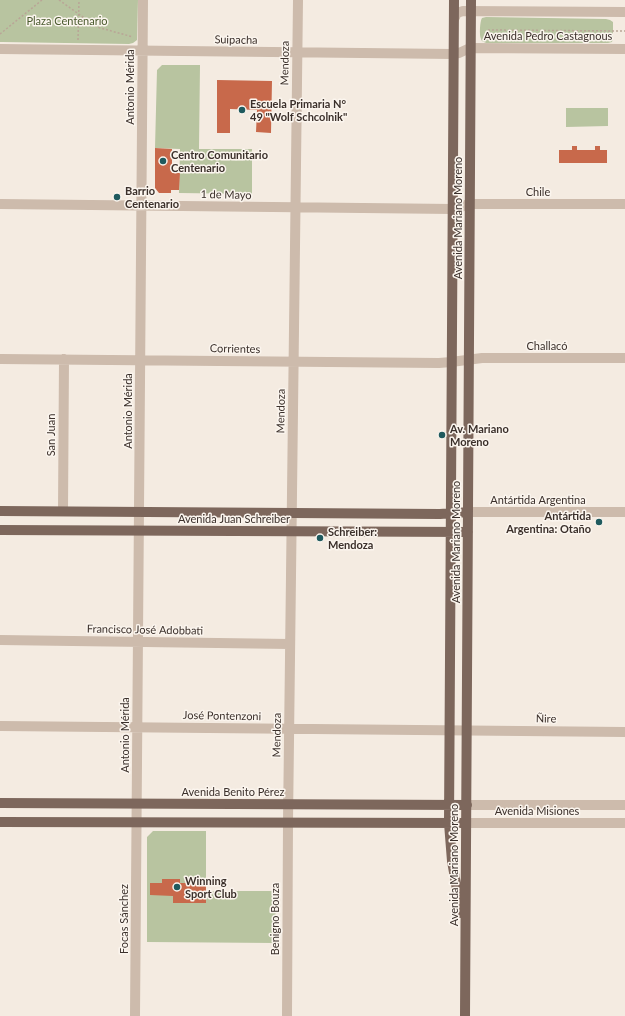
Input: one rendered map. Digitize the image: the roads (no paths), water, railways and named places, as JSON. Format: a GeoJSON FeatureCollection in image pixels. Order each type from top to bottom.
{"type":"FeatureCollection","features":[{"type":"Feature","properties":{"kind":"main road","name":"Avenida Mariano Moreno"},"geometry":{"type":"LineString","coordinates":[[454,0],[449,823],[453,870],[465,937]]}},
{"type":"Feature","properties":{"kind":"main road","name":"Avenida Mariano Moreno"},"geometry":{"type":"LineString","coordinates":[[465,937],[471,0]]}},
{"type":"Feature","properties":{"kind":"main road","name":"Avenida Juan Schreiber"},"geometry":{"type":"LineString","coordinates":[[0,511],[451,513]]}},
{"type":"Feature","properties":{"kind":"main road","name":"Antártida Argentina"},"geometry":{"type":"LineString","coordinates":[[451,513],[468,512]]}},
{"type":"Feature","properties":{"kind":"main road","name":"Avenida Juan Schreiber"},"geometry":{"type":"LineString","coordinates":[[0,530],[468,532]]}},
{"type":"Feature","properties":{"kind":"main road","name":"Avenida Benito Pérez"},"geometry":{"type":"LineString","coordinates":[[0,803],[466,804]]}},
{"type":"Feature","properties":{"kind":"main road"},"geometry":{"type":"LineString","coordinates":[[0,822],[449,823]]}},
{"type":"Feature","properties":{"kind":"main road","name":"Avenida Misiones"},"geometry":{"type":"LineString","coordinates":[[449,823],[466,823]]}},
{"type":"Feature","properties":{"kind":"main road"},"geometry":{"type":"LineString","coordinates":[[465,937],[465,1016]]}},
{"type":"Feature","properties":{"kind":"street","name":"Antonio Mérida"},"geometry":{"type":"LineString","coordinates":[[136,822],[143,0]]}},
{"type":"Feature","properties":{"kind":"street","name":"Mendoza"},"geometry":{"type":"LineString","coordinates":[[288,822],[298,0]]}},
{"type":"Feature","properties":{"kind":"street"},"geometry":{"type":"LineString","coordinates":[[454,19],[458,12],[471,11],[625,12]]}},
{"type":"Feature","properties":{"kind":"street","name":"Suipacha"},"geometry":{"type":"LineString","coordinates":[[0,49],[454,54],[470,48]]}},
{"type":"Feature","properties":{"kind":"street","name":"Avenida Pedro Castagnous"},"geometry":{"type":"LineString","coordinates":[[470,48],[625,48]]}},
{"type":"Feature","properties":{"kind":"street","name":"1 de Mayo"},"geometry":{"type":"LineString","coordinates":[[0,204],[452,209]]}},
{"type":"Feature","properties":{"kind":"street","name":"Chile"},"geometry":{"type":"LineString","coordinates":[[452,209],[470,204],[625,204]]}},
{"type":"Feature","properties":{"kind":"street","name":"Challacó"},"geometry":{"type":"LineString","coordinates":[[469,360],[482,358],[625,358]]}},
{"type":"Feature","properties":{"kind":"street","name":"Corrientes"},"geometry":{"type":"LineString","coordinates":[[0,359],[452,362],[469,360]]}},
{"type":"Feature","properties":{"kind":"street","name":"San Juan"},"geometry":{"type":"LineString","coordinates":[[63,511],[64,359]]}},
{"type":"Feature","properties":{"kind":"street","name":"Antártida Argentina"},"geometry":{"type":"LineString","coordinates":[[468,512],[625,512]]}},
{"type":"Feature","properties":{"kind":"street","name":"Francisco José Adobbati"},"geometry":{"type":"LineString","coordinates":[[0,640],[290,644]]}},
{"type":"Feature","properties":{"kind":"street","name":"José Pontenzoni"},"geometry":{"type":"LineString","coordinates":[[0,726],[467,730]]}},
{"type":"Feature","properties":{"kind":"street","name":"Ñire"},"geometry":{"type":"LineString","coordinates":[[467,730],[625,732]]}},
{"type":"Feature","properties":{"kind":"street","name":"Avenida Misiones"},"geometry":{"type":"LineString","coordinates":[[466,804],[625,805]]}},
{"type":"Feature","properties":{"kind":"street","name":"Focas Sánchez"},"geometry":{"type":"LineString","coordinates":[[135,1016],[136,822]]}},
{"type":"Feature","properties":{"kind":"street","name":"Benigno Bouza"},"geometry":{"type":"LineString","coordinates":[[287,1016],[288,822]]}},
{"type":"Feature","properties":{"kind":"street","name":"Avenida Misiones"},"geometry":{"type":"LineString","coordinates":[[466,823],[625,823]]}},
{"type":"Feature","properties":{"kind":"place","name":"Escuela Primaria N° 49 \"Wolf Schcolnik\""},"geometry":{"type":"Point","coordinates":[242,110]}},
{"type":"Feature","properties":{"kind":"place","name":"Centro Comunitario Centenario"},"geometry":{"type":"Point","coordinates":[163,161]}},
{"type":"Feature","properties":{"kind":"place","name":"Barrio Centenario"},"geometry":{"type":"Point","coordinates":[117,197]}},
{"type":"Feature","properties":{"kind":"place","name":"Av. Mariano Moreno"},"geometry":{"type":"Point","coordinates":[442,435]}},
{"type":"Feature","properties":{"kind":"place","name":"Antártida Argentina: Otaño"},"geometry":{"type":"Point","coordinates":[599,522]}},
{"type":"Feature","properties":{"kind":"place","name":"Schreiber: Mendoza"},"geometry":{"type":"Point","coordinates":[320,538]}},
{"type":"Feature","properties":{"kind":"place","name":"Winning Sport Club"},"geometry":{"type":"Point","coordinates":[177,887]}},
{"type":"Feature","properties":{"kind":"park label","name":"Plaza Centenario"},"geometry":{"type":"Point","coordinates":[67,21]}}]}
